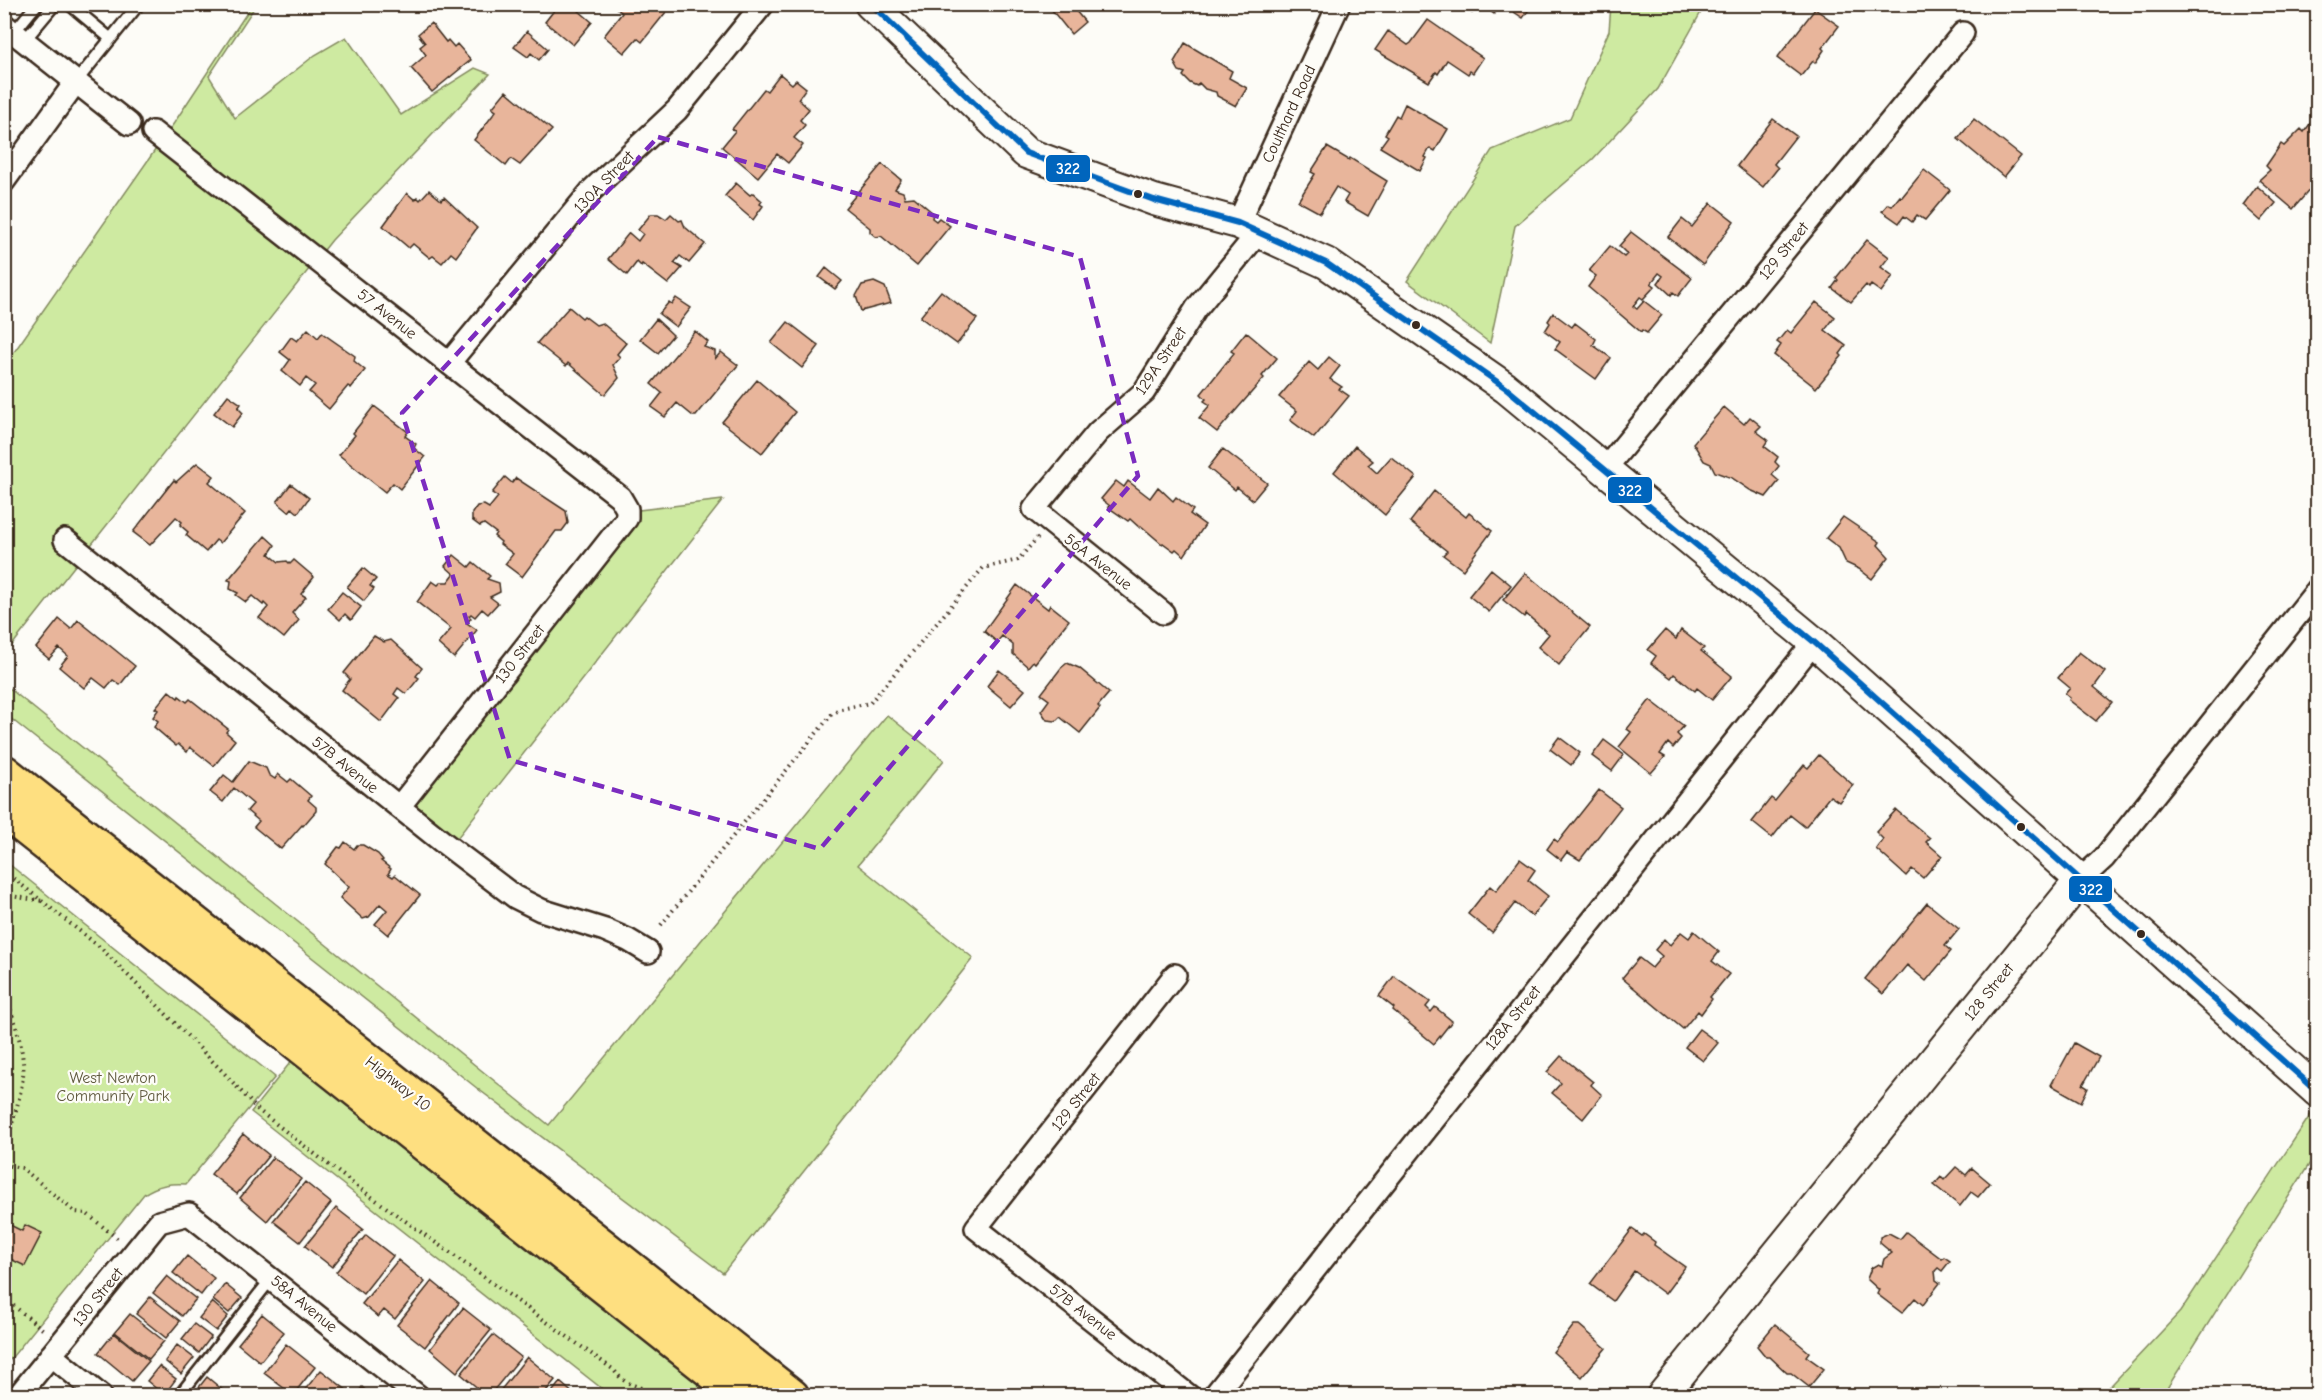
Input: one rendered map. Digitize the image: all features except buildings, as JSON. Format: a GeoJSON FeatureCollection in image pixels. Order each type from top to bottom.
{"type":"FeatureCollection","features":[{"type":"Feature","properties":{"kind":"highway","name":"Highway 10"},"geometry":{"type":"LineString","coordinates":[[4,772],[792,1395]]}},
{"type":"Feature","properties":{"kind":"highway","name":"Highway 10"},"geometry":{"type":"LineString","coordinates":[[4,811],[742,1395]]}},
{"type":"Feature","properties":{"kind":"street","name":"130A Street"},"geometry":{"type":"LineString","coordinates":[[449,363],[592,190],[677,110],[763,4]]}},
{"type":"Feature","properties":{"kind":"street"},"geometry":{"type":"LineString","coordinates":[[870,4],[1026,153],[1154,200],[1248,228],[1326,263],[1506,388],[1814,642],[2318,1092]]}},
{"type":"Feature","properties":{"kind":"street","name":"Coulthard Road"},"geometry":{"type":"LineString","coordinates":[[1248,228],[1339,4]]}},
{"type":"Feature","properties":{"kind":"street"},"geometry":{"type":"LineString","coordinates":[[14,32],[129,124]]}},
{"type":"Feature","properties":{"kind":"street","name":"129 Street"},"geometry":{"type":"LineString","coordinates":[[1605,469],[1963,33]]}},
{"type":"Feature","properties":{"kind":"street"},"geometry":{"type":"LineString","coordinates":[[4,181],[75,83]]}},
{"type":"Feature","properties":{"kind":"street","name":"57 Avenue"},"geometry":{"type":"LineString","coordinates":[[153,132],[620,497]]}},
{"type":"Feature","properties":{"kind":"street","name":"129A Street"},"geometry":{"type":"LineString","coordinates":[[1034,509],[1098,432],[1144,392],[1248,228]]}},
{"type":"Feature","properties":{"kind":"street","name":"130 Street"},"geometry":{"type":"LineString","coordinates":[[399,807],[627,518],[627,509],[620,497]]}},
{"type":"Feature","properties":{"kind":"street","name":"56A Avenue"},"geometry":{"type":"LineString","coordinates":[[1034,509],[1163,614]]}},
{"type":"Feature","properties":{"kind":"street","name":"57B Avenue"},"geometry":{"type":"LineString","coordinates":[[65,540],[515,897],[541,910],[605,930],[648,952]]}},
{"type":"Feature","properties":{"kind":"street","name":"128 Street"},"geometry":{"type":"LineString","coordinates":[[1662,1395],[2080,879],[2104,858],[2318,589]]}},
{"type":"Feature","properties":{"kind":"street","name":"128A Street"},"geometry":{"type":"LineString","coordinates":[[1214,1395],[1814,642]]}},
{"type":"Feature","properties":{"kind":"street","name":"129 Street"},"geometry":{"type":"LineString","coordinates":[[976,1228],[1175,975]]}},
{"type":"Feature","properties":{"kind":"street","name":"130 Street"},"geometry":{"type":"LineString","coordinates":[[18,1395],[51,1346],[159,1222],[189,1214]]}},
{"type":"Feature","properties":{"kind":"street","name":"58A Avenue"},"geometry":{"type":"LineString","coordinates":[[189,1214],[418,1395]]}},
{"type":"Feature","properties":{"kind":"street","name":"57B Avenue"},"geometry":{"type":"LineString","coordinates":[[976,1228],[1189,1395]]}},
{"type":"Feature","properties":{"kind":"street"},"geometry":{"type":"LineString","coordinates":[[51,1346],[101,1395]]}},
{"type":"Feature","properties":{"kind":"lane"},"geometry":{"type":"LineString","coordinates":[[14,32],[37,4]]}},
{"type":"Feature","properties":{"kind":"lane"},"geometry":{"type":"LineString","coordinates":[[14,32],[55,4]]}},
{"type":"Feature","properties":{"kind":"lane"},"geometry":{"type":"LineString","coordinates":[[69,4],[111,39]]}},
{"type":"Feature","properties":{"kind":"lane"},"geometry":{"type":"LineString","coordinates":[[75,83],[139,4]]}},
{"type":"Feature","properties":{"kind":"lane"},"geometry":{"type":"LineString","coordinates":[[179,1395],[271,1279]]}},
{"type":"Feature","properties":{"kind":"path"},"geometry":{"type":"LineString","coordinates":[[661,925],[832,714],[841,709],[870,703],[983,568],[1018,560],[1041,534]]}},
{"type":"Feature","properties":{"kind":"path"},"geometry":{"type":"LineString","coordinates":[[4,871],[109,956],[258,1110],[355,1185],[614,1370],[625,1383],[642,1388],[652,1395]]}},
{"type":"Feature","properties":{"kind":"path"},"geometry":{"type":"LineString","coordinates":[[4,895],[43,901]]}},
{"type":"Feature","properties":{"kind":"path"},"geometry":{"type":"LineString","coordinates":[[4,993],[13,1013],[24,1064],[16,1112],[4,1149]]}},
{"type":"Feature","properties":{"kind":"path"},"geometry":{"type":"LineString","coordinates":[[4,1162],[10,1167],[22,1167],[75,1212],[87,1214],[118,1239]]}},
{"type":"Feature","properties":{"kind":"path"},"geometry":{"type":"LineString","coordinates":[[4,1298],[51,1346]]}},
{"type":"Feature","properties":{"kind":"highlighted area"},"geometry":{"type":"Polygon","coordinates":[[[658,137],[1080,257],[1138,476],[820,849],[510,760],[402,413],[658,137]]]}},
{"type":"Feature","properties":{"kind":"green space"},"geometry":{"type":"Polygon","coordinates":[[[252,5],[256,5],[209,76],[235,118],[315,55],[346,37],[401,115],[475,68],[490,74],[332,240],[5,654],[5,365],[174,123],[252,5]]]}},
{"type":"Feature","properties":{"kind":"green space"},"geometry":{"type":"Polygon","coordinates":[[[1611,5],[1705,5],[1658,89],[1593,159],[1515,226],[1490,343],[1407,281],[1492,150],[1570,118],[1609,31],[1611,5]]]}},
{"type":"Feature","properties":{"kind":"green space"},"geometry":{"type":"Polygon","coordinates":[[[723,500],[454,842],[408,805],[418,783],[639,510],[723,500]]]}},
{"type":"Feature","properties":{"kind":"green space"},"geometry":{"type":"Polygon","coordinates":[[[4,684],[549,1125],[887,715],[944,760],[858,865],[973,958],[723,1273],[478,1089],[5,714],[4,684]]]}},
{"type":"Feature","properties":{"kind":"green space","name":"West Newton Community Park"},"geometry":{"type":"Polygon","coordinates":[[[5,861],[275,1077],[186,1184],[164,1185],[144,1194],[5,1366],[5,861]]]}},
{"type":"Feature","properties":{"kind":"green space"},"geometry":{"type":"Polygon","coordinates":[[[293,1059],[714,1395],[610,1395],[251,1112],[293,1059]]]}},
{"type":"Feature","properties":{"kind":"green space"},"geometry":{"type":"Polygon","coordinates":[[[2317,1105],[2317,1152],[2164,1393],[2165,1395],[2101,1396],[2180,1312],[2317,1105]]]}},
{"type":"Feature","properties":{"kind":"transit line","name":"322"},"geometry":{"type":"LineString","coordinates":[[871,4],[1026,153],[1154,200],[1238,223],[1326,263],[1506,388],[1814,642],[2318,1092]]}}]}
